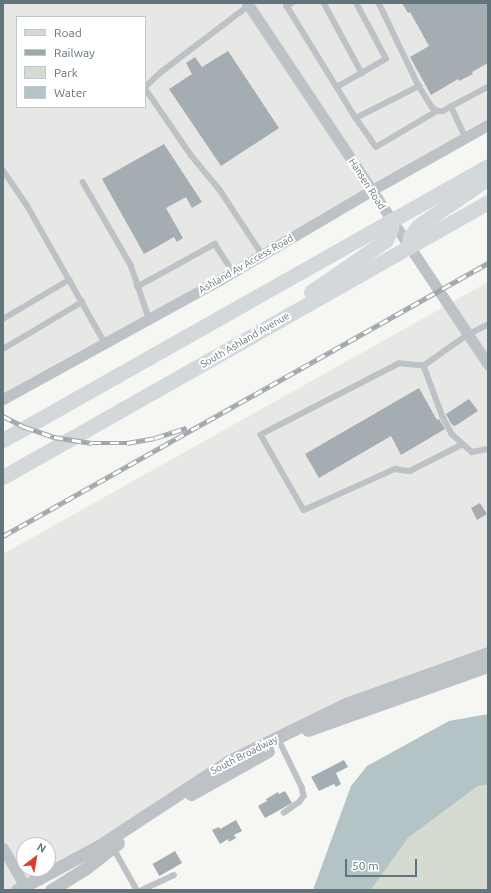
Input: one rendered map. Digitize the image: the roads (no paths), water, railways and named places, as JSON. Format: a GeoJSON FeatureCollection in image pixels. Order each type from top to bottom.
{"type":"FeatureCollection","features":[{"type":"Feature","properties":{"kind":"main road"},"geometry":{"type":"LineString","coordinates":[[3,440],[488,166]]}},
{"type":"Feature","properties":{"kind":"main road"},"geometry":{"type":"LineString","coordinates":[[408,247],[410,237],[418,226],[488,178]]}},
{"type":"Feature","properties":{"kind":"main road","name":"South Ashland Avenue"},"geometry":{"type":"LineString","coordinates":[[3,477],[488,202]]}},
{"type":"Feature","properties":{"kind":"main road"},"geometry":{"type":"LineString","coordinates":[[280,320],[296,303],[386,240],[391,229],[391,220]]}},
{"type":"Feature","properties":{"kind":"street","name":"Hansen Road"},"geometry":{"type":"LineString","coordinates":[[250,4],[408,247],[488,364]]}},
{"type":"Feature","properties":{"kind":"street","name":"Ashland Av Access Road"},"geometry":{"type":"LineString","coordinates":[[4,395],[105,343],[233,272],[372,190],[488,125]]}},
{"type":"Feature","properties":{"kind":"street","name":"South Broadway"},"geometry":{"type":"LineString","coordinates":[[279,740],[355,700],[488,653]]}},
{"type":"Feature","properties":{"kind":"street","name":"South Broadway"},"geometry":{"type":"LineString","coordinates":[[51,890],[85,869],[112,843],[217,767],[279,740],[488,666]]}},
{"type":"Feature","properties":{"kind":"street","name":"South Broadway"},"geometry":{"type":"LineString","coordinates":[[23,888],[112,843]]}},
{"type":"Feature","properties":{"kind":"street"},"geometry":{"type":"LineString","coordinates":[[3,848],[23,888]]}},
{"type":"Feature","properties":{"kind":"lane"},"geometry":{"type":"LineString","coordinates":[[293,3],[287,6],[356,118],[376,147],[436,111],[443,111],[488,87]]}},
{"type":"Feature","properties":{"kind":"lane"},"geometry":{"type":"LineString","coordinates":[[324,3],[362,73]]}},
{"type":"Feature","properties":{"kind":"lane"},"geometry":{"type":"LineString","coordinates":[[337,87],[386,59],[356,3]]}},
{"type":"Feature","properties":{"kind":"lane"},"geometry":{"type":"LineString","coordinates":[[378,3],[419,86],[436,111]]}},
{"type":"Feature","properties":{"kind":"lane"},"geometry":{"type":"LineString","coordinates":[[250,4],[162,72],[146,88],[192,155],[220,190],[262,254]]}},
{"type":"Feature","properties":{"kind":"lane"},"geometry":{"type":"LineString","coordinates":[[356,118],[419,86]]}},
{"type":"Feature","properties":{"kind":"lane"},"geometry":{"type":"LineString","coordinates":[[452,106],[466,138]]}},
{"type":"Feature","properties":{"kind":"lane"},"geometry":{"type":"LineString","coordinates":[[3,170],[27,205],[105,343]]}},
{"type":"Feature","properties":{"kind":"lane"},"geometry":{"type":"LineString","coordinates":[[83,182],[132,265],[137,287],[149,318]]}},
{"type":"Feature","properties":{"kind":"lane"},"geometry":{"type":"LineString","coordinates":[[137,287],[215,244],[233,272]]}},
{"type":"Feature","properties":{"kind":"lane"},"geometry":{"type":"LineString","coordinates":[[3,319],[69,280]]}},
{"type":"Feature","properties":{"kind":"lane"},"geometry":{"type":"LineString","coordinates":[[3,349],[82,302]]}},
{"type":"Feature","properties":{"kind":"lane"},"geometry":{"type":"LineString","coordinates":[[464,444],[410,471],[395,469],[304,510],[261,435],[399,364],[424,366],[468,335],[488,324]]}},
{"type":"Feature","properties":{"kind":"lane"},"geometry":{"type":"LineString","coordinates":[[424,366],[443,417],[452,434],[472,452],[488,449]]}},
{"type":"Feature","properties":{"kind":"lane"},"geometry":{"type":"LineString","coordinates":[[279,740],[302,787],[304,796],[300,802],[284,813]]}},
{"type":"Feature","properties":{"kind":"lane"},"geometry":{"type":"LineString","coordinates":[[112,843],[137,890]]}},
{"type":"Feature","properties":{"kind":"lane"},"geometry":{"type":"LineString","coordinates":[[142,890],[174,875]]}},
{"type":"Feature","properties":{"kind":"water"},"geometry":{"type":"Polygon","coordinates":[[[488,714],[488,785],[478,786],[408,838],[371,890],[313,890],[351,786],[367,766],[449,721],[488,714]]]}},
{"type":"Feature","properties":{"kind":"railway"},"geometry":{"type":"LineString","coordinates":[[3,536],[488,263]]}},
{"type":"Feature","properties":{"kind":"railway"},"geometry":{"type":"LineString","coordinates":[[3,416],[25,427],[54,437],[92,443],[127,443],[155,438],[186,428]]}}]}
